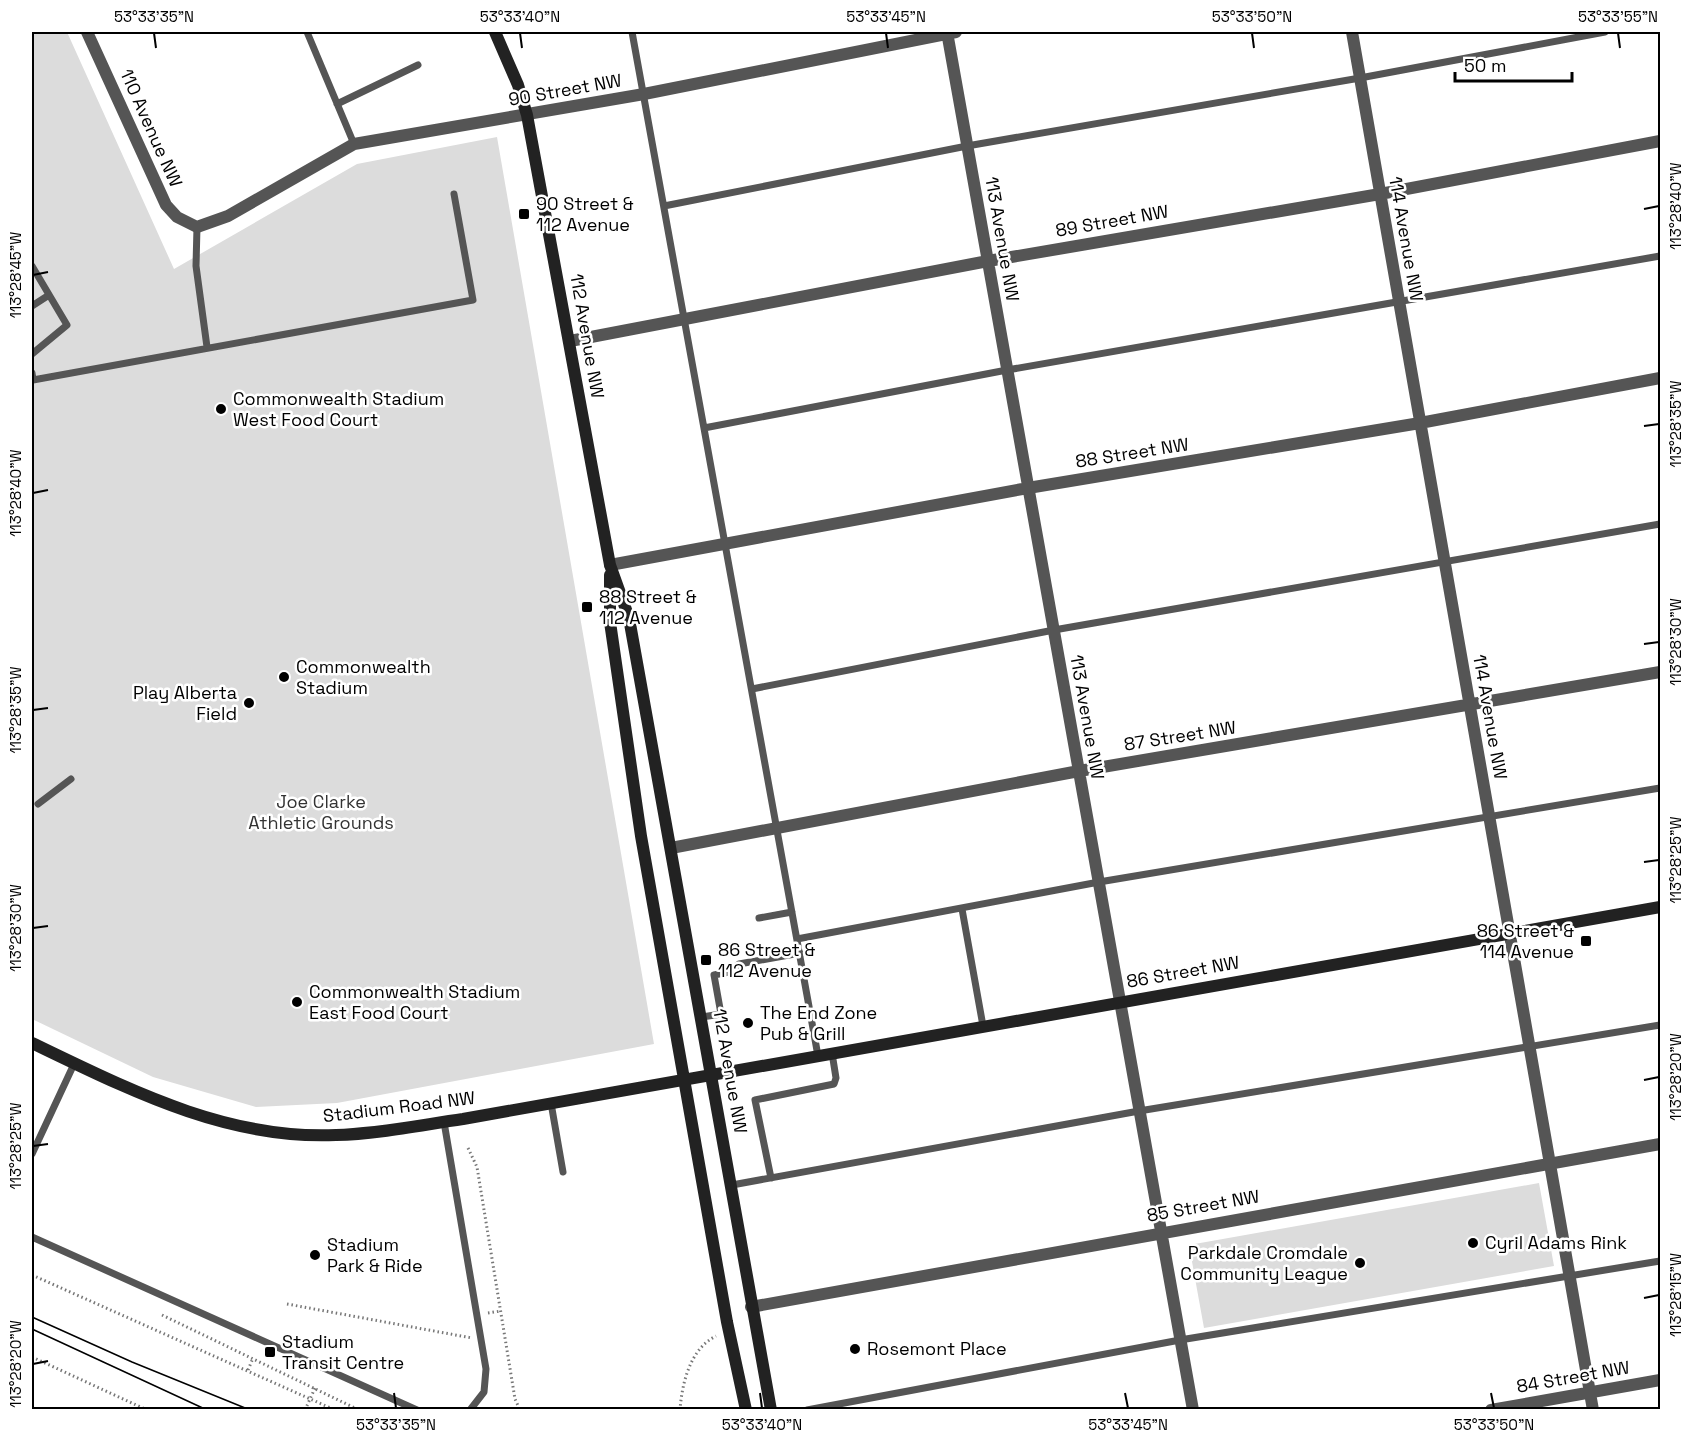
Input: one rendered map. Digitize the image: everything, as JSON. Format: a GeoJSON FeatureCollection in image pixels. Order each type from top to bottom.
{"type":"FeatureCollection","features":[{"type":"Feature","properties":{"kind":"main road","name":"112 Avenue NW"},"geometry":{"type":"LineString","coordinates":[[495,32],[518,85],[527,115],[610,565],[629,618],[771,1410]]}},
{"type":"Feature","properties":{"kind":"main road","name":"112 Avenue NW"},"geometry":{"type":"LineString","coordinates":[[610,565],[610,622],[641,836],[728,1322],[746,1410]]}},
{"type":"Feature","properties":{"kind":"main road","name":"86 Street NW"},"geometry":{"type":"LineString","coordinates":[[712,1074],[1660,907]]}},
{"type":"Feature","properties":{"kind":"main road","name":"Stadium Road NW"},"geometry":{"type":"LineString","coordinates":[[32,1043],[182,1111],[253,1129],[334,1136],[444,1122],[712,1074]]}},
{"type":"Feature","properties":{"kind":"street","name":"110 Avenue NW"},"geometry":{"type":"LineString","coordinates":[[87,32],[166,205],[177,217],[197,227]]}},
{"type":"Feature","properties":{"kind":"street","name":"90 Street NW"},"geometry":{"type":"LineString","coordinates":[[197,227],[228,216],[354,144],[644,94],[950,32]]}},
{"type":"Feature","properties":{"kind":"street","name":"113 Avenue NW"},"geometry":{"type":"LineString","coordinates":[[950,32],[967,146],[1192,1410]]}},
{"type":"Feature","properties":{"kind":"street","name":"114 Avenue NW"},"geometry":{"type":"LineString","coordinates":[[1352,32],[1593,1410]]}},
{"type":"Feature","properties":{"kind":"street","name":"89 Street NW"},"geometry":{"type":"LineString","coordinates":[[570,341],[988,261],[1380,194],[1660,141]]}},
{"type":"Feature","properties":{"kind":"street","name":"88 Street NW"},"geometry":{"type":"LineString","coordinates":[[610,565],[1028,488],[1420,423],[1660,378]]}},
{"type":"Feature","properties":{"kind":"street","name":"87 Street NW"},"geometry":{"type":"LineString","coordinates":[[671,848],[1079,771],[1660,672]]}},
{"type":"Feature","properties":{"kind":"street","name":"85 Street NW"},"geometry":{"type":"LineString","coordinates":[[752,1307],[1660,1144]]}},
{"type":"Feature","properties":{"kind":"street","name":"84 Street NW"},"geometry":{"type":"LineString","coordinates":[[1491,1410],[1660,1380]]}},
{"type":"Feature","properties":{"kind":"lane"},"geometry":{"type":"LineString","coordinates":[[307,32],[354,144]]}},
{"type":"Feature","properties":{"kind":"lane"},"geometry":{"type":"LineString","coordinates":[[632,32],[818,1056]]}},
{"type":"Feature","properties":{"kind":"lane"},"geometry":{"type":"LineString","coordinates":[[664,206],[967,146],[1360,78],[1605,32]]}},
{"type":"Feature","properties":{"kind":"lane"},"geometry":{"type":"LineString","coordinates":[[338,104],[418,65]]}},
{"type":"Feature","properties":{"kind":"lane"},"geometry":{"type":"LineString","coordinates":[[32,373],[33,380],[473,300],[454,194]]}},
{"type":"Feature","properties":{"kind":"lane"},"geometry":{"type":"LineString","coordinates":[[197,227],[196,266],[207,347]]}},
{"type":"Feature","properties":{"kind":"lane"},"geometry":{"type":"LineString","coordinates":[[704,428],[1007,369],[1399,303],[1660,256]]}},
{"type":"Feature","properties":{"kind":"lane"},"geometry":{"type":"LineString","coordinates":[[32,266],[67,325],[32,354]]}},
{"type":"Feature","properties":{"kind":"lane"},"geometry":{"type":"LineString","coordinates":[[32,306],[49,295]]}},
{"type":"Feature","properties":{"kind":"lane"},"geometry":{"type":"LineString","coordinates":[[752,689],[1054,630],[1445,564],[1660,524]]}},
{"type":"Feature","properties":{"kind":"lane"},"geometry":{"type":"LineString","coordinates":[[38,804],[70,779]]}},
{"type":"Feature","properties":{"kind":"lane"},"geometry":{"type":"LineString","coordinates":[[797,939],[1098,882],[1660,788]]}},
{"type":"Feature","properties":{"kind":"lane"},"geometry":{"type":"LineString","coordinates":[[962,909],[983,1026]]}},
{"type":"Feature","properties":{"kind":"lane"},"geometry":{"type":"LineString","coordinates":[[759,918],[792,912]]}},
{"type":"Feature","properties":{"kind":"lane"},"geometry":{"type":"LineString","coordinates":[[702,1017],[721,1014],[714,975],[729,972],[739,964],[800,952]]}},
{"type":"Feature","properties":{"kind":"lane"},"geometry":{"type":"LineString","coordinates":[[732,1185],[1139,1111],[1530,1049],[1660,1025]]}},
{"type":"Feature","properties":{"kind":"lane"},"geometry":{"type":"LineString","coordinates":[[771,1178],[755,1100],[834,1084],[836,1078],[832,1053]]}},
{"type":"Feature","properties":{"kind":"lane"},"geometry":{"type":"LineString","coordinates":[[32,1154],[74,1064]]}},
{"type":"Feature","properties":{"kind":"lane"},"geometry":{"type":"LineString","coordinates":[[551,1103],[563,1172]]}},
{"type":"Feature","properties":{"kind":"lane"},"geometry":{"type":"LineString","coordinates":[[444,1122],[487,1380],[479,1401],[470,1410]]}},
{"type":"Feature","properties":{"kind":"lane"},"geometry":{"type":"LineString","coordinates":[[32,1237],[417,1410]]}},
{"type":"Feature","properties":{"kind":"lane"},"geometry":{"type":"LineString","coordinates":[[807,1410],[1180,1340],[1660,1262]]}},
{"type":"Feature","properties":{"kind":"path"},"geometry":{"type":"LineString","coordinates":[[458,1094],[459,1101]]}},
{"type":"Feature","properties":{"kind":"path"},"geometry":{"type":"LineString","coordinates":[[468,1148],[477,1167],[516,1410]]}},
{"type":"Feature","properties":{"kind":"path"},"geometry":{"type":"LineString","coordinates":[[32,1275],[336,1410]]}},
{"type":"Feature","properties":{"kind":"path"},"geometry":{"type":"LineString","coordinates":[[287,1305],[471,1338],[481,1337]]}},
{"type":"Feature","properties":{"kind":"path"},"geometry":{"type":"LineString","coordinates":[[487,1320],[485,1313],[501,1311]]}},
{"type":"Feature","properties":{"kind":"path"},"geometry":{"type":"LineString","coordinates":[[162,1315],[360,1410]]}},
{"type":"Feature","properties":{"kind":"path"},"geometry":{"type":"LineString","coordinates":[[680,1410],[683,1379],[707,1341],[718,1335]]}},
{"type":"Feature","properties":{"kind":"path"},"geometry":{"type":"LineString","coordinates":[[32,1358],[147,1410]]}},
{"type":"Feature","properties":{"kind":"path"},"geometry":{"type":"LineString","coordinates":[[248,1370],[253,1358]]}},
{"type":"Feature","properties":{"kind":"path"},"geometry":{"type":"LineString","coordinates":[[305,1410],[315,1388]]}},
{"type":"Feature","properties":{"kind":"path"},"geometry":{"type":"LineString","coordinates":[[516,1401],[520,1410]]}},
{"type":"Feature","properties":{"kind":"green space","name":"Joe Clarke Athletic Grounds"},"geometry":{"type":"Polygon","coordinates":[[[32,32],[67,32],[174,269],[357,164],[497,137],[654,1044],[337,1103],[256,1107],[153,1077],[32,1019],[32,32]]]}},
{"type":"Feature","properties":{"kind":"green space"},"geometry":{"type":"Polygon","coordinates":[[[1539,1183],[1554,1266],[1204,1328],[1189,1245],[1539,1183]]]}},
{"type":"Feature","properties":{"kind":"tram line"},"geometry":{"type":"LineString","coordinates":[[32,1317],[132,1362],[250,1410]]}},
{"type":"Feature","properties":{"kind":"tram line"},"geometry":{"type":"LineString","coordinates":[[32,1329],[207,1410]]}},
{"type":"Feature","properties":{"kind":"place","name":"90 Street & 112 Avenue"},"geometry":{"type":"Point","coordinates":[524,214]}},
{"type":"Feature","properties":{"kind":"place","name":"Commonwealth Stadium West Food Court"},"geometry":{"type":"Point","coordinates":[221,409]}},
{"type":"Feature","properties":{"kind":"place","name":"88 Street & 112 Avenue"},"geometry":{"type":"Point","coordinates":[587,607]}},
{"type":"Feature","properties":{"kind":"place","name":"Commonwealth Stadium"},"geometry":{"type":"Point","coordinates":[284,677]}},
{"type":"Feature","properties":{"kind":"place","name":"Play Alberta Field"},"geometry":{"type":"Point","coordinates":[249,703]}},
{"type":"Feature","properties":{"kind":"place","name":"86 Street & 114 Avenue"},"geometry":{"type":"Point","coordinates":[1586,941]}},
{"type":"Feature","properties":{"kind":"place","name":"86 Street & 112 Avenue"},"geometry":{"type":"Point","coordinates":[706,960]}},
{"type":"Feature","properties":{"kind":"place","name":"Commonwealth Stadium East Food Court"},"geometry":{"type":"Point","coordinates":[297,1002]}},
{"type":"Feature","properties":{"kind":"place","name":"The End Zone Pub & Grill"},"geometry":{"type":"Point","coordinates":[748,1023]}},
{"type":"Feature","properties":{"kind":"place","name":"Cyril Adams Rink"},"geometry":{"type":"Point","coordinates":[1473,1243]}},
{"type":"Feature","properties":{"kind":"place","name":"Stadium Park & Ride"},"geometry":{"type":"Point","coordinates":[315,1255]}},
{"type":"Feature","properties":{"kind":"place","name":"Parkdale Cromdale Community League"},"geometry":{"type":"Point","coordinates":[1360,1263]}},
{"type":"Feature","properties":{"kind":"place","name":"Rosemont Place"},"geometry":{"type":"Point","coordinates":[855,1349]}},
{"type":"Feature","properties":{"kind":"place","name":"Stadium Transit Centre"},"geometry":{"type":"Point","coordinates":[270,1352]}}]}
